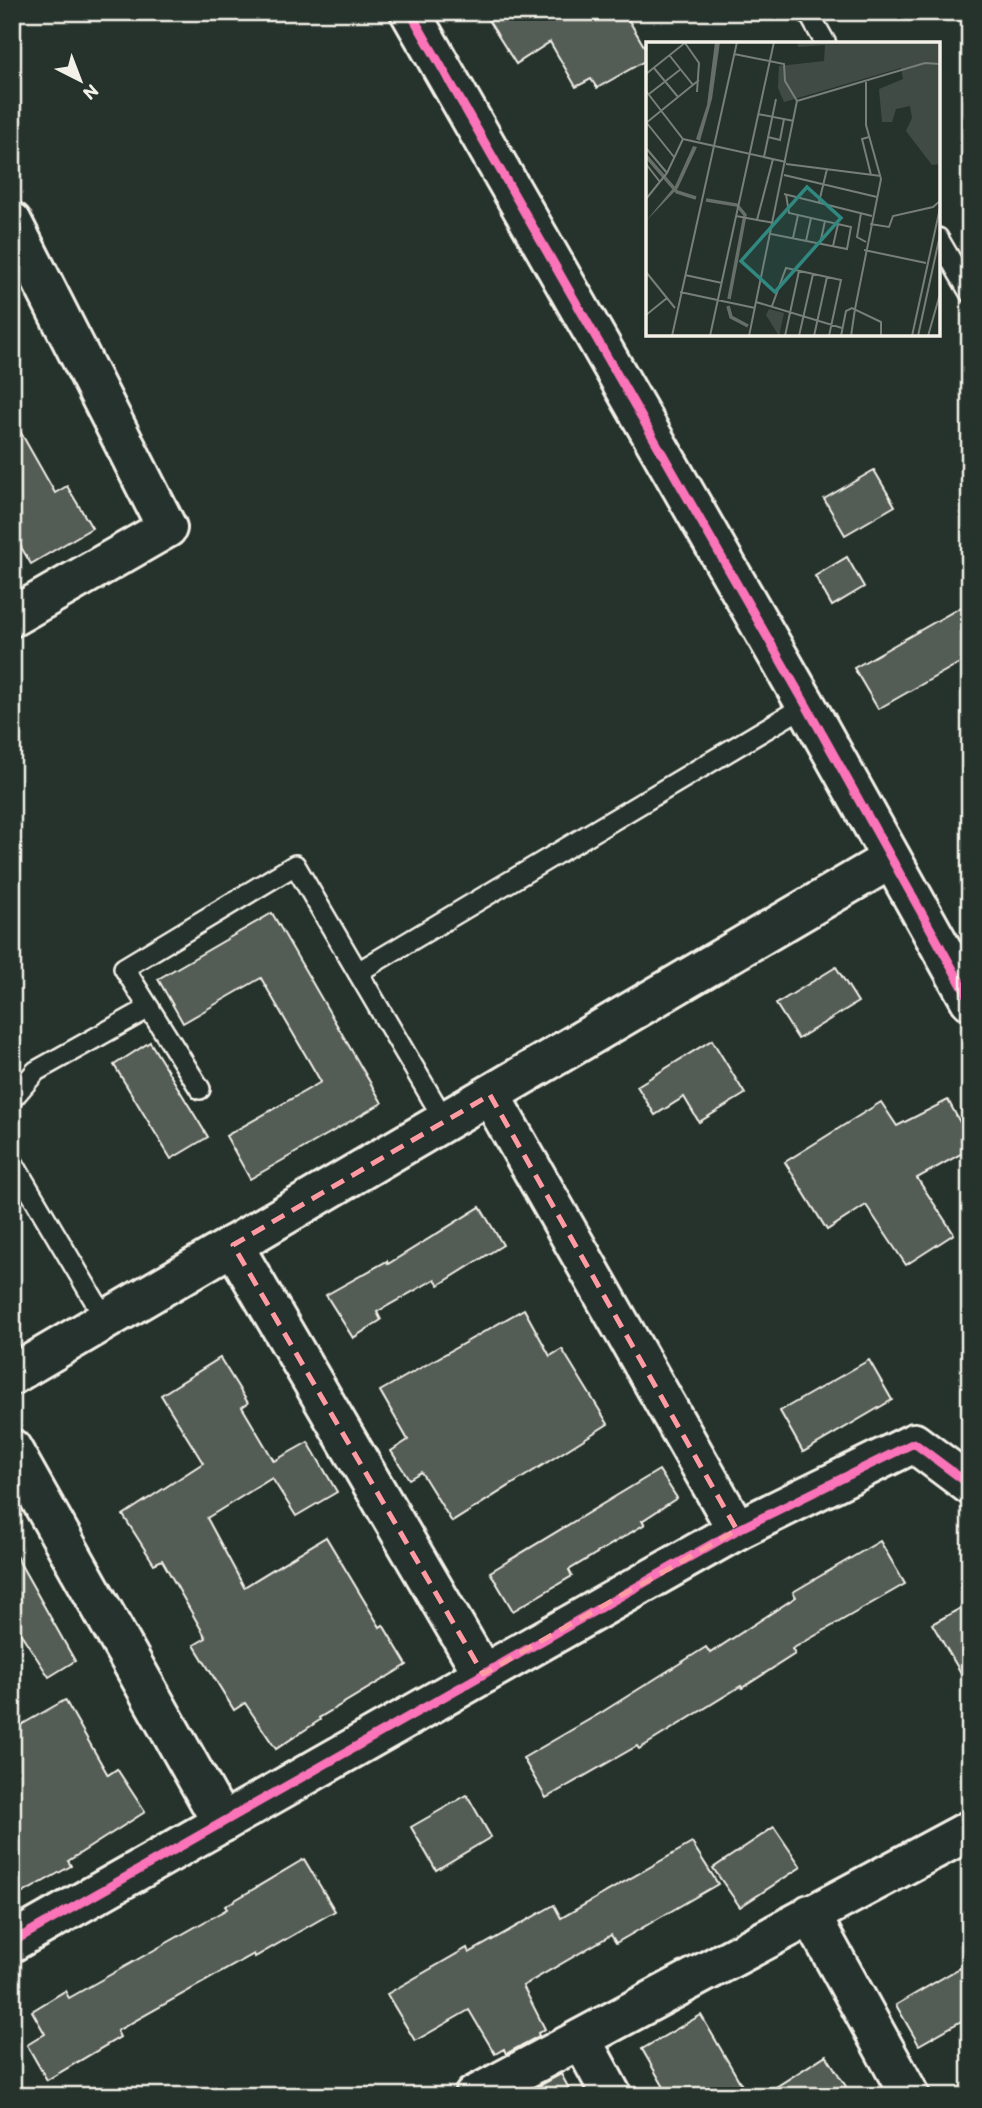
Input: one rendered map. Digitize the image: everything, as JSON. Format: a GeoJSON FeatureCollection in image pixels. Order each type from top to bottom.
{"type":"FeatureCollection","features":[{"type":"Feature","properties":{"kind":"street"},"geometry":{"type":"LineString","coordinates":[[410,12],[806,705],[970,1000]]}},
{"type":"Feature","properties":{"kind":"street"},"geometry":{"type":"LineString","coordinates":[[12,222],[167,528],[12,617]]}},
{"type":"Feature","properties":{"kind":"street"},"geometry":{"type":"LineString","coordinates":[[12,1375],[891,859]]}},
{"type":"Feature","properties":{"kind":"street"},"geometry":{"type":"LineString","coordinates":[[490,1095],[737,1530]]}},
{"type":"Feature","properties":{"kind":"street"},"geometry":{"type":"LineString","coordinates":[[233,1245],[483,1674]]}},
{"type":"Feature","properties":{"kind":"street"},"geometry":{"type":"LineString","coordinates":[[12,1942],[737,1530],[914,1443],[970,1485]]}},
{"type":"Feature","properties":{"kind":"street"},"geometry":{"type":"LineString","coordinates":[[12,1449],[222,1823]]}},
{"type":"Feature","properties":{"kind":"street"},"geometry":{"type":"LineString","coordinates":[[474,2096],[970,1830]]}},
{"type":"Feature","properties":{"kind":"street"},"geometry":{"type":"LineString","coordinates":[[810,1914],[910,2096]]}},
{"type":"Feature","properties":{"kind":"street"},"geometry":{"type":"LineString","coordinates":[[581,2039],[612,2096]]}},
{"type":"Feature","properties":{"kind":"lane"},"geometry":{"type":"LineString","coordinates":[[808,12],[826,42]]}},
{"type":"Feature","properties":{"kind":"lane"},"geometry":{"type":"LineString","coordinates":[[940,241],[970,293]]}},
{"type":"Feature","properties":{"kind":"lane"},"geometry":{"type":"LineString","coordinates":[[358,972],[806,705]]}},
{"type":"Feature","properties":{"kind":"lane"},"geometry":{"type":"LineString","coordinates":[[200,1089],[124,968],[295,865],[445,1121]]}},
{"type":"Feature","properties":{"kind":"lane"},"geometry":{"type":"LineString","coordinates":[[12,1099],[36,1071],[149,1008]]}},
{"type":"Feature","properties":{"kind":"lane"},"geometry":{"type":"LineString","coordinates":[[12,1161],[106,1320]]}},
{"type":"Feature","properties":{"kind":"highlighted area"},"geometry":{"type":"Polygon","coordinates":[[[490,1095],[737,1530],[483,1674],[233,1245],[490,1095]]]}},
{"type":"Feature","properties":{"kind":"building"},"geometry":{"type":"Polygon","coordinates":[[[483,12],[624,12],[646,50],[646,60],[597,88],[591,79],[576,87],[550,42],[516,64],[483,12]]]}},
{"type":"Feature","properties":{"kind":"building"},"geometry":{"type":"Polygon","coordinates":[[[12,417],[55,493],[67,486],[92,528],[31,564],[12,532],[12,417]]]}},
{"type":"Feature","properties":{"kind":"building"},"geometry":{"type":"Polygon","coordinates":[[[874,470],[895,506],[845,535],[824,499],[874,470]]]}},
{"type":"Feature","properties":{"kind":"building"},"geometry":{"type":"Polygon","coordinates":[[[847,557],[864,587],[832,606],[815,576],[847,557]]]}},
{"type":"Feature","properties":{"kind":"building"},"geometry":{"type":"Polygon","coordinates":[[[970,602],[970,657],[878,709],[854,668],[970,602]]]}},
{"type":"Feature","properties":{"kind":"building"},"geometry":{"type":"Polygon","coordinates":[[[272,913],[382,1103],[250,1179],[226,1136],[321,1082],[261,978],[183,1023],[158,979],[272,913]]]}},
{"type":"Feature","properties":{"kind":"building"},"geometry":{"type":"Polygon","coordinates":[[[836,967],[858,1002],[798,1039],[776,1004],[836,967]]]}},
{"type":"Feature","properties":{"kind":"building"},"geometry":{"type":"Polygon","coordinates":[[[712,1040],[745,1094],[699,1122],[684,1097],[655,1115],[637,1086],[712,1040]]]}},
{"type":"Feature","properties":{"kind":"building"},"geometry":{"type":"Polygon","coordinates":[[[150,1042],[208,1137],[171,1159],[114,1065],[150,1042]]]}},
{"type":"Feature","properties":{"kind":"building"},"geometry":{"type":"Polygon","coordinates":[[[948,1100],[970,1141],[970,1149],[917,1178],[954,1234],[906,1265],[866,1205],[827,1230],[785,1162],[881,1102],[897,1126],[948,1100]]]}},
{"type":"Feature","properties":{"kind":"building"},"geometry":{"type":"Polygon","coordinates":[[[480,1207],[503,1245],[439,1285],[435,1279],[377,1312],[381,1320],[353,1338],[326,1295],[387,1261],[388,1264],[480,1207]]]}},
{"type":"Feature","properties":{"kind":"building"},"geometry":{"type":"Polygon","coordinates":[[[524,1309],[550,1356],[562,1349],[608,1424],[452,1522],[421,1472],[409,1479],[391,1451],[408,1440],[380,1391],[524,1309]]]}},
{"type":"Feature","properties":{"kind":"building"},"geometry":{"type":"Polygon","coordinates":[[[220,1358],[248,1403],[242,1407],[274,1461],[308,1442],[337,1492],[296,1516],[272,1478],[207,1518],[244,1587],[326,1537],[380,1627],[383,1625],[407,1665],[319,1718],[320,1720],[276,1749],[245,1703],[234,1710],[194,1645],[206,1638],[162,1560],[154,1564],[123,1515],[203,1463],[161,1395],[220,1358]]]}},
{"type":"Feature","properties":{"kind":"building"},"geometry":{"type":"Polygon","coordinates":[[[869,1360],[892,1400],[803,1452],[780,1411],[869,1360]]]}},
{"type":"Feature","properties":{"kind":"building"},"geometry":{"type":"Polygon","coordinates":[[[659,1470],[677,1498],[642,1521],[645,1524],[569,1570],[572,1576],[513,1611],[490,1572],[659,1470]]]}},
{"type":"Feature","properties":{"kind":"building"},"geometry":{"type":"Polygon","coordinates":[[[880,1541],[905,1584],[792,1649],[795,1654],[742,1688],[741,1686],[639,1749],[637,1746],[546,1798],[523,1758],[706,1647],[710,1653],[796,1597],[793,1592],[880,1541]]]}},
{"type":"Feature","properties":{"kind":"building"},"geometry":{"type":"Polygon","coordinates":[[[12,1549],[75,1661],[49,1677],[12,1620],[12,1549]]]}},
{"type":"Feature","properties":{"kind":"building"},"geometry":{"type":"Polygon","coordinates":[[[970,1603],[970,1688],[932,1624],[970,1603]]]}},
{"type":"Feature","properties":{"kind":"building"},"geometry":{"type":"Polygon","coordinates":[[[65,1700],[108,1775],[117,1769],[145,1812],[68,1861],[71,1866],[12,1899],[12,1730],[65,1700]]]}},
{"type":"Feature","properties":{"kind":"building"},"geometry":{"type":"Polygon","coordinates":[[[467,1795],[491,1837],[436,1870],[411,1827],[467,1795]]]}},
{"type":"Feature","properties":{"kind":"building"},"geometry":{"type":"Polygon","coordinates":[[[774,1827],[801,1867],[740,1907],[713,1868],[774,1827]]]}},
{"type":"Feature","properties":{"kind":"building"},"geometry":{"type":"Polygon","coordinates":[[[692,1843],[718,1884],[616,1943],[611,1935],[523,1986],[545,2029],[538,2033],[539,2036],[506,2054],[504,2049],[495,2054],[469,2010],[415,2041],[387,1994],[467,1948],[469,1953],[554,1905],[561,1918],[692,1843]]]}},
{"type":"Feature","properties":{"kind":"building"},"geometry":{"type":"Polygon","coordinates":[[[304,1859],[335,1911],[117,2031],[120,2037],[47,2080],[27,2045],[45,2034],[32,2011],[65,1991],[69,1998],[227,1909],[225,1906],[304,1859]]]}},
{"type":"Feature","properties":{"kind":"building"},"geometry":{"type":"Polygon","coordinates":[[[970,1962],[970,2016],[919,2045],[896,2005],[970,1962]]]}},
{"type":"Feature","properties":{"kind":"building"},"geometry":{"type":"Polygon","coordinates":[[[701,2015],[748,2096],[669,2096],[642,2049],[701,2015]]]}},
{"type":"Feature","properties":{"kind":"building"},"geometry":{"type":"Polygon","coordinates":[[[826,2055],[852,2096],[762,2096],[826,2055]]]}},
{"type":"Feature","properties":{"kind":"building"},"geometry":{"type":"Polygon","coordinates":[[[561,2074],[573,2096],[530,2096],[528,2092],[561,2074]]]}},
{"type":"Feature","properties":{"kind":"cycle path"},"geometry":{"type":"LineString","coordinates":[[410,12],[806,705],[970,1000]]}},
{"type":"Feature","properties":{"kind":"cycle path"},"geometry":{"type":"LineString","coordinates":[[12,1942],[737,1530],[914,1443],[970,1485]]}}]}
